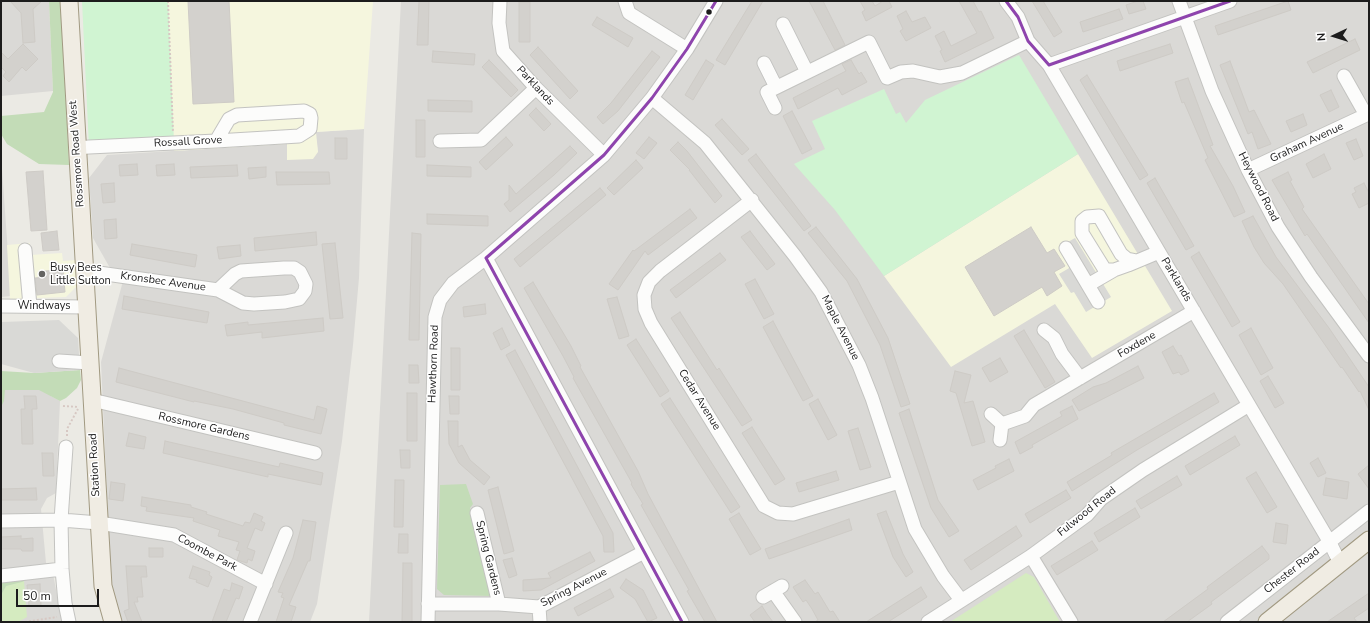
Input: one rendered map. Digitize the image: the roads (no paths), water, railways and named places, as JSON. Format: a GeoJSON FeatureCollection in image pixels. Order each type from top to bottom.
{"type":"FeatureCollection","features":[{"type":"Feature","properties":{"kind":"main road","name":"Rossmore Road West"},"geometry":{"type":"LineString","coordinates":[[69,1],[86,307]]}},
{"type":"Feature","properties":{"kind":"main road","name":"Station Road"},"geometry":{"type":"LineString","coordinates":[[86,307],[90,362],[86,403],[103,586],[113,622]]}},
{"type":"Feature","properties":{"kind":"main road","name":"Chester Road"},"geometry":{"type":"LineString","coordinates":[[1267,622],[1369,540]]}},
{"type":"Feature","properties":{"kind":"street","name":"Parklands"},"geometry":{"type":"LineString","coordinates":[[500,1],[499,23],[503,51],[536,88],[604,156]]}},
{"type":"Feature","properties":{"kind":"street"},"geometry":{"type":"LineString","coordinates":[[625,1],[629,13],[687,49]]}},
{"type":"Feature","properties":{"kind":"street","name":"Hawthorn Road"},"geometry":{"type":"LineString","coordinates":[[428,622],[435,317],[440,300],[453,283],[486,258],[604,156],[652,98],[687,49],[716,1]]}},
{"type":"Feature","properties":{"kind":"street","name":"Parklands"},"geometry":{"type":"LineString","coordinates":[[1006,1],[1018,17],[1028,41],[1049,65],[1329,541],[1340,563]]}},
{"type":"Feature","properties":{"kind":"street","name":"Heywood Road"},"geometry":{"type":"LineString","coordinates":[[1179,1],[1212,91],[1248,170],[1278,227],[1311,277],[1369,356]]}},
{"type":"Feature","properties":{"kind":"street"},"geometry":{"type":"LineString","coordinates":[[1049,65],[1230,1]]}},
{"type":"Feature","properties":{"kind":"street"},"geometry":{"type":"LineString","coordinates":[[783,24],[807,72]]}},
{"type":"Feature","properties":{"kind":"street"},"geometry":{"type":"LineString","coordinates":[[774,108],[767,92],[869,42],[887,78],[901,72],[913,71],[940,77],[962,73],[1028,41]]}},
{"type":"Feature","properties":{"kind":"street"},"geometry":{"type":"LineString","coordinates":[[764,63],[776,87]]}},
{"type":"Feature","properties":{"kind":"street","name":"Graham Avenue"},"geometry":{"type":"LineString","coordinates":[[1248,170],[1368,118],[1344,76]]}},
{"type":"Feature","properties":{"kind":"street"},"geometry":{"type":"LineString","coordinates":[[440,141],[481,140],[536,88]]}},
{"type":"Feature","properties":{"kind":"street","name":"Maple Avenue"},"geometry":{"type":"LineString","coordinates":[[652,98],[705,143],[752,200],[821,292],[858,365],[872,398],[915,529],[943,576],[961,600]]}},
{"type":"Feature","properties":{"kind":"street","name":"Rossall Grove"},"geometry":{"type":"LineString","coordinates":[[76,148],[216,141],[299,136],[310,129],[312,124],[310,114],[304,111],[233,116],[229,119],[216,141]]}},
{"type":"Feature","properties":{"kind":"street","name":"Cedar Avenue"},"geometry":{"type":"LineString","coordinates":[[752,200],[660,271],[649,282],[644,295],[644,302],[645,309],[651,323],[764,506],[778,513],[793,514],[899,482]]}},
{"type":"Feature","properties":{"kind":"street"},"geometry":{"type":"LineString","coordinates":[[1114,270],[1105,270],[1082,233],[1082,221],[1087,217],[1099,216],[1121,254],[1127,259],[1137,261]]}},
{"type":"Feature","properties":{"kind":"street"},"geometry":{"type":"LineString","coordinates":[[1066,248],[1098,302]]}},
{"type":"Feature","properties":{"kind":"street"},"geometry":{"type":"LineString","coordinates":[[25,250],[30,306]]}},
{"type":"Feature","properties":{"kind":"street"},"geometry":{"type":"LineString","coordinates":[[1088,284],[1114,270],[1159,252]]}},
{"type":"Feature","properties":{"kind":"street"},"geometry":{"type":"LineString","coordinates":[[486,258],[682,622]]}},
{"type":"Feature","properties":{"kind":"street","name":"Kronsbec Avenue"},"geometry":{"type":"LineString","coordinates":[[85,271],[218,290],[243,303],[285,302],[299,299],[305,291],[306,284],[300,272],[294,268],[284,268],[241,271],[235,274],[218,290]]}},
{"type":"Feature","properties":{"kind":"street","name":"Windways"},"geometry":{"type":"LineString","coordinates":[[1,306],[86,307]]}},
{"type":"Feature","properties":{"kind":"street","name":"Foxdene"},"geometry":{"type":"LineString","coordinates":[[1002,424],[1025,416],[1034,405],[1194,311]]}},
{"type":"Feature","properties":{"kind":"street"},"geometry":{"type":"LineString","coordinates":[[1044,330],[1054,338],[1062,354],[1080,378]]}},
{"type":"Feature","properties":{"kind":"street"},"geometry":{"type":"LineString","coordinates":[[59,361],[90,362]]}},
{"type":"Feature","properties":{"kind":"street","name":"Rossmore Gardens"},"geometry":{"type":"LineString","coordinates":[[86,403],[315,453]]}},
{"type":"Feature","properties":{"kind":"street","name":"Fulwood Road"},"geometry":{"type":"LineString","coordinates":[[928,622],[1031,556],[1087,515],[1101,500],[1143,470],[1249,405]]}},
{"type":"Feature","properties":{"kind":"street"},"geometry":{"type":"LineString","coordinates":[[991,414],[1002,424],[1000,440]]}},
{"type":"Feature","properties":{"kind":"street"},"geometry":{"type":"LineString","coordinates":[[66,447],[61,520],[62,569],[69,619]]}},
{"type":"Feature","properties":{"kind":"street","name":"Spring Gardens"},"geometry":{"type":"LineString","coordinates":[[478,512],[499,604]]}},
{"type":"Feature","properties":{"kind":"street","name":"Chester Road"},"geometry":{"type":"LineString","coordinates":[[1227,622],[1329,541],[1369,512]]}},
{"type":"Feature","properties":{"kind":"street","name":"Coombe Park"},"geometry":{"type":"LineString","coordinates":[[1,521],[61,520],[98,523],[174,534],[266,584]]}},
{"type":"Feature","properties":{"kind":"street"},"geometry":{"type":"LineString","coordinates":[[250,622],[286,533]]}},
{"type":"Feature","properties":{"kind":"street","name":"Spring Avenue"},"geometry":{"type":"LineString","coordinates":[[428,604],[499,604],[540,606],[644,552]]}},
{"type":"Feature","properties":{"kind":"street"},"geometry":{"type":"LineString","coordinates":[[1031,556],[1071,622]]}},
{"type":"Feature","properties":{"kind":"street"},"geometry":{"type":"LineString","coordinates":[[1,576],[62,569]]}},
{"type":"Feature","properties":{"kind":"street"},"geometry":{"type":"LineString","coordinates":[[772,591],[795,622]]}},
{"type":"Feature","properties":{"kind":"street"},"geometry":{"type":"LineString","coordinates":[[540,606],[540,622]]}},
{"type":"Feature","properties":{"kind":"place","name":"Busy Bees Little Sutton"},"geometry":{"type":"Point","coordinates":[42,274]}}]}
